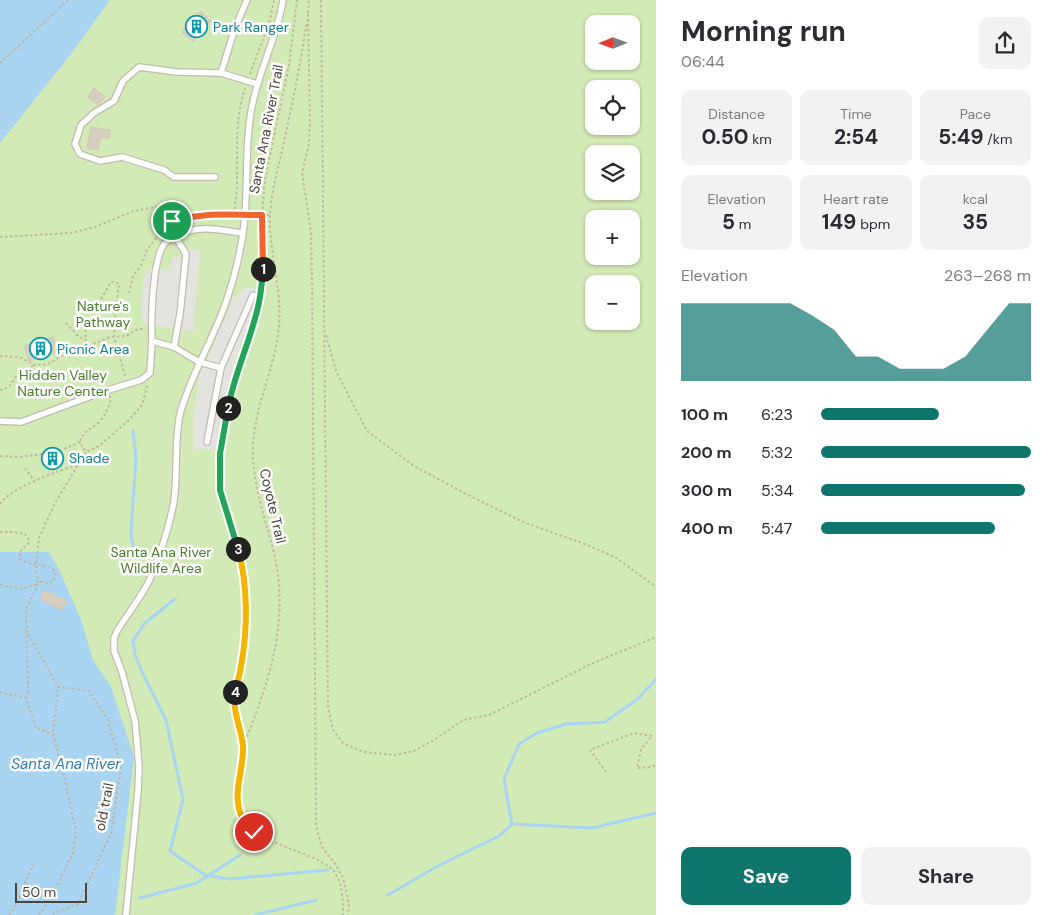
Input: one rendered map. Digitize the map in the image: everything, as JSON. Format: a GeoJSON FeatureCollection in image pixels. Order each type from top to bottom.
{"type":"FeatureCollection","features":[{"type":"Feature","properties":{"kind":"lane"},"geometry":{"type":"LineString","coordinates":[[221,73],[235,28],[247,0]]}},
{"type":"Feature","properties":{"kind":"lane"},"geometry":{"type":"LineString","coordinates":[[126,915],[138,791],[139,756],[135,721],[122,672],[114,651],[114,638],[148,583],[164,538],[174,501],[180,417],[199,362],[227,300],[239,257],[245,215],[248,129],[257,84],[276,31],[283,0]]}},
{"type":"Feature","properties":{"kind":"lane"},"geometry":{"type":"LineString","coordinates":[[215,178],[174,177],[164,170],[122,157],[100,161],[80,154],[75,144],[81,125],[94,113],[114,101],[123,81],[139,67],[177,72],[221,73],[257,84]]}},
{"type":"Feature","properties":{"kind":"lane"},"geometry":{"type":"LineString","coordinates":[[0,421],[20,422],[141,380],[150,373],[155,269],[164,244],[175,236],[190,230],[243,233]]}},
{"type":"Feature","properties":{"kind":"lane"},"geometry":{"type":"LineString","coordinates":[[174,347],[180,314],[186,254],[175,236]]}},
{"type":"Feature","properties":{"kind":"lane"},"geometry":{"type":"LineString","coordinates":[[207,442],[221,368],[253,295]]}},
{"type":"Feature","properties":{"kind":"lane"},"geometry":{"type":"LineString","coordinates":[[152,342],[174,347],[199,362],[221,368]]}},
{"type":"Feature","properties":{"kind":"path"},"geometry":{"type":"LineString","coordinates":[[0,63],[68,0]]}},
{"type":"Feature","properties":{"kind":"path","name":"Santa Ana River Trail"},"geometry":{"type":"LineString","coordinates":[[243,747],[233,701],[241,666],[244,639],[244,589],[239,553],[220,490],[220,454],[233,383],[255,320],[262,289],[262,215],[266,172],[289,64],[297,0]]}},
{"type":"Feature","properties":{"kind":"path","name":"Coyote Trail"},"geometry":{"type":"LineString","coordinates":[[243,747],[271,669],[277,645],[280,618],[276,562],[257,490],[253,467],[256,417],[276,348],[279,324],[278,288],[270,215],[273,190],[302,54],[309,0]]}},
{"type":"Feature","properties":{"kind":"path"},"geometry":{"type":"LineString","coordinates":[[321,0],[328,707],[333,730],[343,743],[364,752],[394,755],[414,751],[463,720],[489,715],[591,664],[656,637]]}},
{"type":"Feature","properties":{"kind":"path"},"geometry":{"type":"LineString","coordinates":[[308,14],[310,144],[302,174],[311,232],[316,826],[322,847],[343,878],[349,905],[348,915]]}},
{"type":"Feature","properties":{"kind":"path"},"geometry":{"type":"LineString","coordinates":[[0,237],[70,233],[95,227],[134,212],[166,205],[172,221]]}},
{"type":"Feature","properties":{"kind":"path"},"geometry":{"type":"LineString","coordinates":[[129,293],[133,276],[141,265],[147,250],[164,227],[172,221],[212,213],[270,215]]}},
{"type":"Feature","properties":{"kind":"path"},"geometry":{"type":"LineString","coordinates":[[114,324],[98,320],[96,307],[111,282],[119,283],[114,337],[127,384]]}},
{"type":"Feature","properties":{"kind":"path"},"geometry":{"type":"LineString","coordinates":[[66,323],[79,337],[86,340]]}},
{"type":"Feature","properties":{"kind":"path"},"geometry":{"type":"LineString","coordinates":[[85,347],[86,328]]}},
{"type":"Feature","properties":{"kind":"path"},"geometry":{"type":"LineString","coordinates":[[0,390],[10,387],[17,374],[35,365],[48,364],[74,349],[114,337],[126,336],[138,329],[151,330]]}},
{"type":"Feature","properties":{"kind":"path"},"geometry":{"type":"LineString","coordinates":[[325,331],[336,371],[367,431],[414,466],[523,522],[615,557],[656,587]]}},
{"type":"Feature","properties":{"kind":"path"},"geometry":{"type":"LineString","coordinates":[[0,356],[19,357],[35,365]]}},
{"type":"Feature","properties":{"kind":"path"},"geometry":{"type":"LineString","coordinates":[[53,734],[36,728],[26,698],[28,692],[26,610],[38,583],[36,564],[39,538],[55,503],[86,452],[99,446],[129,420],[142,405],[150,373]]}},
{"type":"Feature","properties":{"kind":"path"},"geometry":{"type":"LineString","coordinates":[[86,452],[80,442],[82,434],[97,425],[110,407],[111,398],[105,391]]}},
{"type":"Feature","properties":{"kind":"path"},"geometry":{"type":"LineString","coordinates":[[0,456],[20,457],[57,452],[80,442]]}},
{"type":"Feature","properties":{"kind":"path"},"geometry":{"type":"LineString","coordinates":[[0,504],[16,491],[78,465]]}},
{"type":"Feature","properties":{"kind":"path"},"geometry":{"type":"LineString","coordinates":[[26,468],[35,482]]}},
{"type":"Feature","properties":{"kind":"path"},"geometry":{"type":"LineString","coordinates":[[0,532],[25,534],[29,543],[21,550],[19,558],[26,562],[52,568],[54,572],[54,581],[48,583],[38,583],[21,589],[0,585]]}},
{"type":"Feature","properties":{"kind":"path"},"geometry":{"type":"LineString","coordinates":[[26,630],[58,687],[53,734],[76,831],[73,853],[51,897],[38,915]]}},
{"type":"Feature","properties":{"kind":"path","name":"old trail"},"geometry":{"type":"LineString","coordinates":[[50,915],[78,904],[111,833],[121,767],[108,720],[89,691],[58,687]]}},
{"type":"Feature","properties":{"kind":"path"},"geometry":{"type":"LineString","coordinates":[[0,692],[26,698]]}},
{"type":"Feature","properties":{"kind":"path"},"geometry":{"type":"LineString","coordinates":[[606,772],[590,750],[634,733],[652,736],[641,749],[637,768],[656,765]]}},
{"type":"Feature","properties":{"kind":"path"},"geometry":{"type":"LineString","coordinates":[[243,747],[238,800],[244,820],[259,836],[316,859],[333,869],[340,883],[343,915]]}},
{"type":"Feature","properties":{"kind":"path"},"geometry":{"type":"LineString","coordinates":[[9,915],[18,902],[33,864]]}},
{"type":"Feature","properties":{"kind":"green space"},"geometry":{"type":"Polygon","coordinates":[[[0,0],[656,0],[656,915],[0,915],[0,0]]]}},
{"type":"Feature","properties":{"kind":"shaded area"},"geometry":{"type":"Polygon","coordinates":[[[187,248],[200,251],[193,331],[144,324],[141,316],[143,279],[150,268],[171,270],[172,257],[179,257],[187,248]]]}},
{"type":"Feature","properties":{"kind":"shaded area"},"geometry":{"type":"Polygon","coordinates":[[[247,287],[258,289],[252,318],[242,341],[228,385],[216,449],[193,449],[194,413],[199,378],[234,297],[247,287]]]}},
{"type":"Feature","properties":{"kind":"water"},"geometry":{"type":"Polygon","coordinates":[[[0,0],[110,0],[71,54],[0,143],[0,0]]]}},
{"type":"Feature","properties":{"kind":"water","name":"Santa Ana River"},"geometry":{"type":"Polygon","coordinates":[[[0,552],[49,552],[81,620],[93,660],[111,687],[134,757],[115,915],[0,915],[0,552]]]}},
{"type":"Feature","properties":{"kind":"building","name":"Park Ranger"},"geometry":{"type":"Polygon","coordinates":[[[200,11],[211,21],[193,42],[182,32],[200,11]]]}},
{"type":"Feature","properties":{"kind":"building"},"geometry":{"type":"Polygon","coordinates":[[[94,88],[105,97],[98,105],[88,97],[94,88]]]}},
{"type":"Feature","properties":{"kind":"building"},"geometry":{"type":"Polygon","coordinates":[[[91,127],[110,130],[109,138],[101,137],[98,150],[87,148],[91,127]]]}},
{"type":"Feature","properties":{"kind":"building","name":"Picnic Area"},"geometry":{"type":"Polygon","coordinates":[[[53,337],[58,352],[29,361],[24,346],[53,337]]]}},
{"type":"Feature","properties":{"kind":"building"},"geometry":{"type":"Polygon","coordinates":[[[44,590],[67,601],[62,610],[40,599],[44,590]]]}},
{"type":"Feature","properties":{"kind":"waterway"},"geometry":{"type":"LineString","coordinates":[[133,431],[136,458],[131,532],[132,542],[138,557]]}},
{"type":"Feature","properties":{"kind":"waterway"},"geometry":{"type":"LineString","coordinates":[[175,599],[144,624],[133,641],[135,655],[166,720],[183,799],[170,851],[205,875],[229,879],[328,870]]}},
{"type":"Feature","properties":{"kind":"waterway"},"geometry":{"type":"LineString","coordinates":[[512,824],[504,779],[519,744],[537,733],[566,724],[605,722],[639,698],[656,679]]}},
{"type":"Feature","properties":{"kind":"waterway"},"geometry":{"type":"LineString","coordinates":[[388,895],[436,867],[499,836],[512,824],[592,828],[656,813]]}},
{"type":"Feature","properties":{"kind":"waterway"},"geometry":{"type":"LineString","coordinates":[[140,898],[197,883],[240,855]]}},
{"type":"Feature","properties":{"kind":"waterway"},"geometry":{"type":"LineString","coordinates":[[255,915],[316,900]]}},
{"type":"Feature","properties":{"kind":"place","name":"Park Ranger"},"geometry":{"type":"Point","coordinates":[197,27]}},
{"type":"Feature","properties":{"kind":"place","name":"Picnic Area"},"geometry":{"type":"Point","coordinates":[41,349]}},
{"type":"Feature","properties":{"kind":"place","name":"Shade"},"geometry":{"type":"Point","coordinates":[53,458]}},
{"type":"Feature","properties":{"kind":"route"},"geometry":{"type":"LineString","coordinates":[[172,221],[212,213],[262,215],[262,289],[250,336],[228,403],[222,433],[219,472],[220,490],[242,568],[245,612],[244,639],[241,666],[233,701],[243,747],[238,789],[239,808],[247,825],[254,832]]}},
{"type":"Feature","properties":{"kind":"park label","name":"Nature's Pathway"},"geometry":{"type":"Point","coordinates":[103,314]}},
{"type":"Feature","properties":{"kind":"park label","name":"Hidden Valley Nature Center"},"geometry":{"type":"Point","coordinates":[63,384]}},
{"type":"Feature","properties":{"kind":"park label","name":"Santa Ana River Wildlife Area"},"geometry":{"type":"Point","coordinates":[161,560]}}]}
